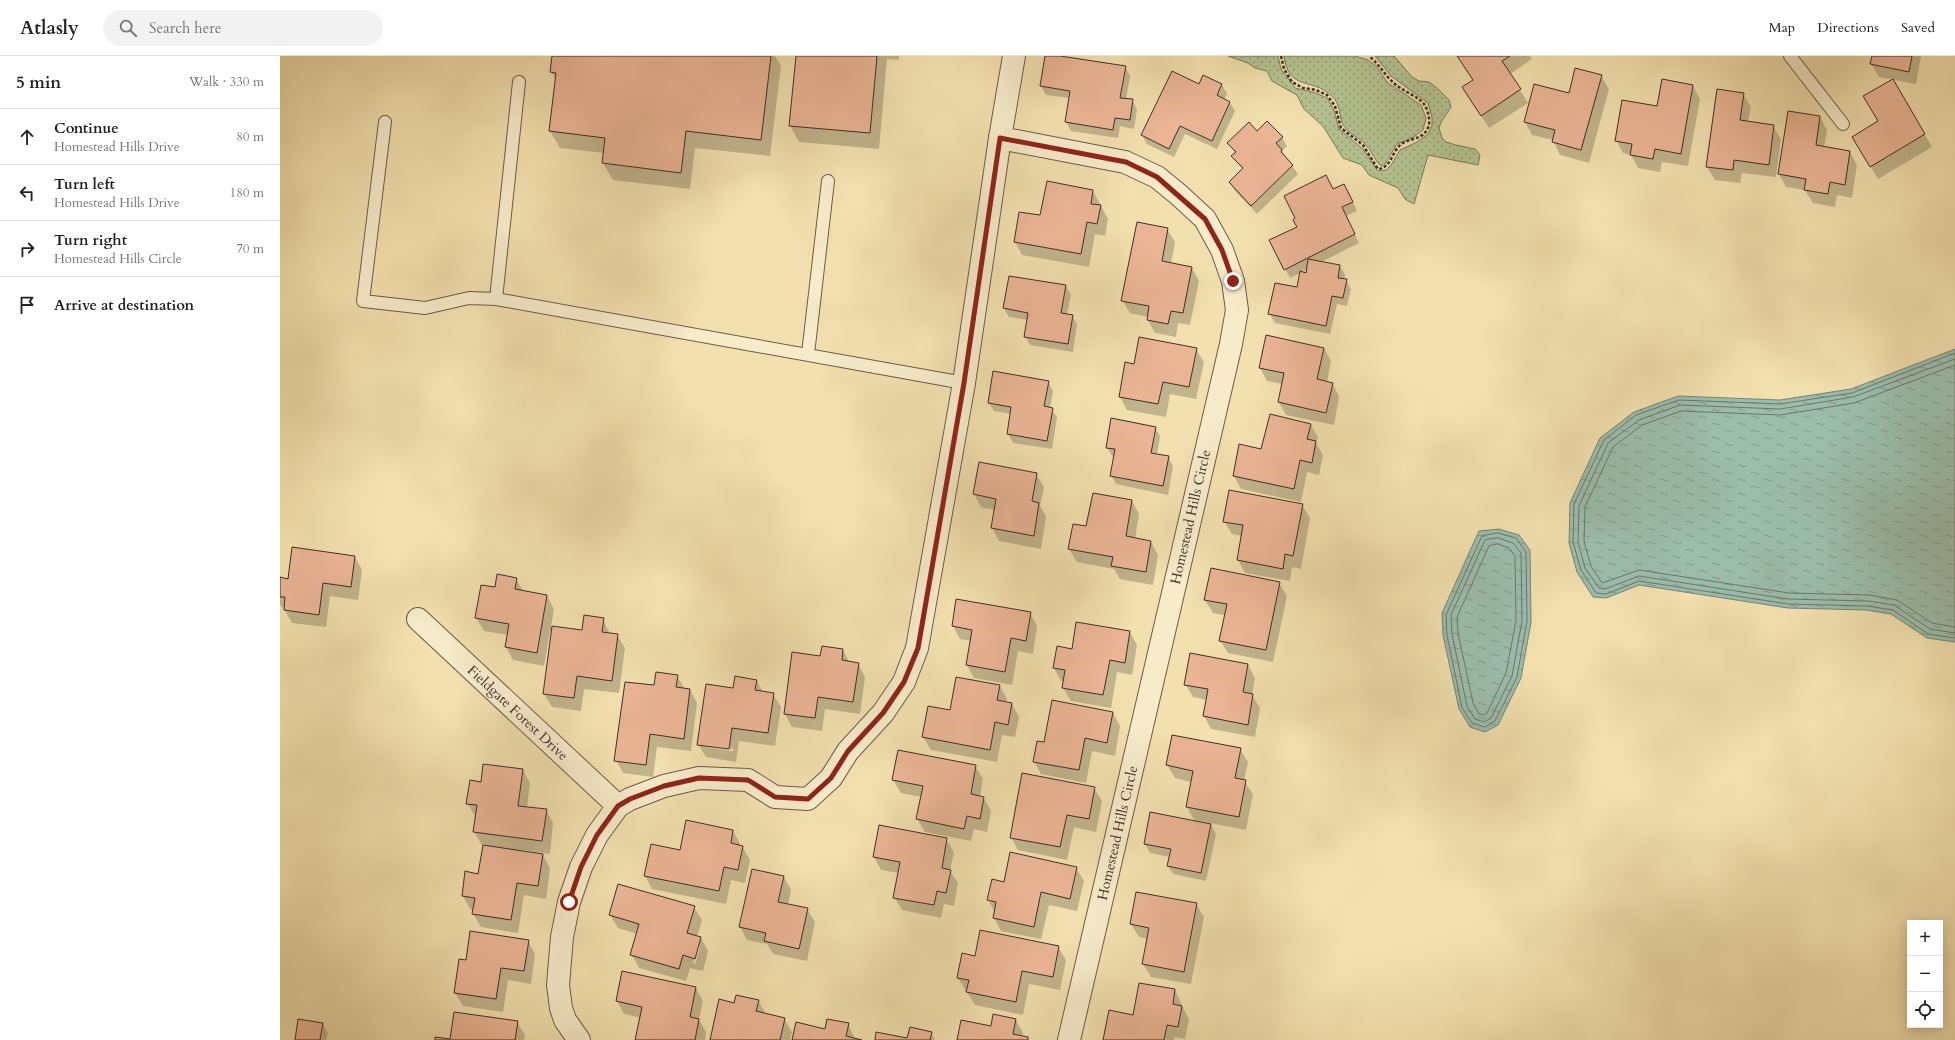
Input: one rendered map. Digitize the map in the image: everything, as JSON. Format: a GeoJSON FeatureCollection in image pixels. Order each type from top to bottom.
{"type":"FeatureCollection","features":[{"type":"Feature","properties":{"kind":"street"},"geometry":{"type":"LineString","coordinates":[[579,1040],[565,1020],[561,1008],[558,985],[562,937],[569,902],[581,867],[597,835],[618,806],[630,799],[664,786],[699,778],[748,780],[775,797],[808,799],[831,778],[848,751],[883,713],[904,682],[918,648],[964,383],[1000,138],[1014,56]]}},
{"type":"Feature","properties":{"kind":"street","name":"Homestead Hills Circle"},"geometry":{"type":"LineString","coordinates":[[1000,138],[1126,162],[1157,177],[1205,219],[1222,250],[1233,281],[1236,310],[1231,344],[1069,1040]]}},
{"type":"Feature","properties":{"kind":"street","name":"Fieldgate Forest Drive"},"geometry":{"type":"LineString","coordinates":[[418,619],[618,806]]}},
{"type":"Feature","properties":{"kind":"lane"},"geometry":{"type":"LineString","coordinates":[[1790,56],[1843,124]]}},
{"type":"Feature","properties":{"kind":"lane"},"geometry":{"type":"LineString","coordinates":[[496,299],[519,82]]}},
{"type":"Feature","properties":{"kind":"lane"},"geometry":{"type":"LineString","coordinates":[[385,122],[363,301],[426,308],[470,298],[496,299],[964,383]]}},
{"type":"Feature","properties":{"kind":"lane"},"geometry":{"type":"LineString","coordinates":[[808,354],[828,181]]}},
{"type":"Feature","properties":{"kind":"path"},"geometry":{"type":"LineString","coordinates":[[1281,56],[1284,69],[1292,82],[1297,85],[1316,90],[1327,96],[1335,106],[1341,128],[1363,145],[1378,169],[1382,168],[1390,161],[1396,150],[1404,143],[1425,133],[1429,123],[1429,116],[1424,103],[1395,84],[1369,56]]}},
{"type":"Feature","properties":{"kind":"green space"},"geometry":{"type":"Polygon","coordinates":[[[1228,56],[1278,56],[1281,69],[1295,88],[1316,93],[1327,98],[1334,110],[1339,129],[1363,149],[1378,171],[1386,170],[1391,165],[1400,150],[1417,142],[1428,134],[1432,126],[1432,117],[1428,103],[1391,76],[1375,56],[1394,56],[1412,77],[1419,81],[1429,82],[1449,100],[1451,107],[1441,122],[1439,128],[1442,138],[1446,142],[1475,149],[1480,155],[1478,165],[1428,155],[1414,204],[1405,199],[1398,188],[1369,175],[1362,165],[1343,158],[1323,126],[1304,109],[1297,95],[1272,81],[1267,71],[1255,68],[1248,63],[1228,56]]]}},
{"type":"Feature","properties":{"kind":"green space"},"geometry":{"type":"Polygon","coordinates":[[[1284,56],[1355,56],[1368,60],[1376,66],[1388,83],[1421,105],[1426,118],[1423,130],[1412,138],[1397,144],[1385,164],[1381,166],[1367,146],[1344,126],[1338,105],[1332,96],[1320,88],[1300,82],[1290,74],[1286,66],[1284,56]]]}},
{"type":"Feature","properties":{"kind":"water"},"geometry":{"type":"Polygon","coordinates":[[[1955,349],[1955,642],[1927,638],[1891,614],[1866,610],[1788,608],[1639,585],[1606,598],[1593,597],[1577,572],[1569,543],[1570,503],[1600,438],[1634,412],[1678,396],[1780,400],[1851,389],[1955,349]]]}},
{"type":"Feature","properties":{"kind":"water"},"geometry":{"type":"Polygon","coordinates":[[[1499,529],[1519,535],[1530,550],[1531,622],[1521,678],[1498,725],[1485,732],[1470,727],[1459,709],[1443,635],[1442,613],[1479,531],[1499,529]]]}},
{"type":"Feature","properties":{"kind":"building"},"geometry":{"type":"Polygon","coordinates":[[[552,56],[771,56],[761,140],[686,131],[681,173],[602,163],[605,138],[549,131],[556,73],[550,72],[552,56]]]}},
{"type":"Feature","properties":{"kind":"building"},"geometry":{"type":"Polygon","coordinates":[[[796,56],[877,56],[870,133],[789,126],[796,56]]]}},
{"type":"Feature","properties":{"kind":"building"},"geometry":{"type":"Polygon","coordinates":[[[1045,56],[1060,56],[1126,66],[1120,98],[1133,99],[1130,120],[1115,118],[1113,130],[1065,122],[1070,91],[1040,86],[1045,56]]]}},
{"type":"Feature","properties":{"kind":"building"},"geometry":{"type":"Polygon","coordinates":[[[1457,56],[1510,56],[1502,61],[1521,89],[1481,116],[1462,87],[1473,80],[1457,56]]]}},
{"type":"Feature","properties":{"kind":"building"},"geometry":{"type":"Polygon","coordinates":[[[1872,56],[1912,56],[1909,72],[1870,64],[1872,56]]]}},
{"type":"Feature","properties":{"kind":"building"},"geometry":{"type":"Polygon","coordinates":[[[1575,68],[1602,75],[1581,150],[1552,142],[1555,130],[1524,122],[1534,84],[1569,93],[1575,68]]]}},
{"type":"Feature","properties":{"kind":"building"},"geometry":{"type":"Polygon","coordinates":[[[1172,71],[1199,84],[1203,75],[1222,84],[1217,95],[1230,102],[1212,141],[1180,126],[1169,149],[1141,135],[1172,71]]]}},
{"type":"Feature","properties":{"kind":"building"},"geometry":{"type":"Polygon","coordinates":[[[1662,79],[1693,85],[1681,154],[1655,149],[1653,159],[1630,155],[1632,144],[1615,141],[1622,100],[1657,106],[1662,79]]]}},
{"type":"Feature","properties":{"kind":"building"},"geometry":{"type":"Polygon","coordinates":[[[1893,79],[1925,134],[1870,167],[1852,137],[1878,121],[1863,96],[1893,79]]]}},
{"type":"Feature","properties":{"kind":"building"},"geometry":{"type":"Polygon","coordinates":[[[1717,89],[1744,93],[1740,120],[1774,125],[1769,165],[1734,160],[1733,170],[1706,167],[1717,89]]]}},
{"type":"Feature","properties":{"kind":"building"},"geometry":{"type":"Polygon","coordinates":[[[1788,111],[1820,116],[1816,145],[1850,151],[1845,185],[1830,182],[1828,194],[1804,190],[1806,179],[1778,174],[1788,111]]]}},
{"type":"Feature","properties":{"kind":"building"},"geometry":{"type":"Polygon","coordinates":[[[1267,121],[1283,137],[1276,143],[1282,150],[1281,152],[1293,165],[1251,206],[1229,182],[1243,168],[1231,156],[1236,152],[1227,143],[1249,122],[1257,131],[1267,121]]]}},
{"type":"Feature","properties":{"kind":"building"},"geometry":{"type":"Polygon","coordinates":[[[1326,175],[1333,189],[1344,184],[1353,202],[1342,207],[1355,234],[1284,270],[1269,240],[1297,227],[1293,220],[1295,218],[1284,196],[1326,175]]]}},
{"type":"Feature","properties":{"kind":"building"},"geometry":{"type":"Polygon","coordinates":[[[1047,181],[1093,190],[1091,204],[1101,205],[1097,224],[1087,222],[1081,254],[1014,242],[1019,212],[1040,215],[1047,181]]]}},
{"type":"Feature","properties":{"kind":"building"},"geometry":{"type":"Polygon","coordinates":[[[1137,222],[1168,228],[1162,261],[1192,267],[1183,313],[1171,311],[1168,324],[1147,320],[1149,306],[1121,301],[1137,222]]]}},
{"type":"Feature","properties":{"kind":"building"},"geometry":{"type":"Polygon","coordinates":[[[1308,259],[1340,265],[1338,278],[1347,279],[1343,298],[1332,296],[1326,326],[1268,314],[1275,283],[1297,287],[1300,271],[1306,273],[1308,259]]]}},
{"type":"Feature","properties":{"kind":"building"},"geometry":{"type":"Polygon","coordinates":[[[1009,276],[1066,285],[1061,313],[1073,315],[1068,344],[1024,337],[1028,313],[1003,308],[1009,276]]]}},
{"type":"Feature","properties":{"kind":"building"},"geometry":{"type":"Polygon","coordinates":[[[1266,335],[1324,348],[1317,379],[1333,383],[1326,413],[1278,402],[1284,373],[1259,368],[1266,335]]]}},
{"type":"Feature","properties":{"kind":"building"},"geometry":{"type":"Polygon","coordinates":[[[1139,337],[1197,348],[1189,387],[1163,382],[1158,404],[1119,397],[1125,362],[1134,364],[1139,337]]]}},
{"type":"Feature","properties":{"kind":"building"},"geometry":{"type":"Polygon","coordinates":[[[993,371],[1049,381],[1044,406],[1053,408],[1047,441],[1007,434],[1011,407],[988,403],[993,371]]]}},
{"type":"Feature","properties":{"kind":"building"},"geometry":{"type":"Polygon","coordinates":[[[1270,414],[1311,424],[1307,439],[1316,441],[1312,463],[1300,460],[1294,489],[1233,476],[1239,444],[1261,449],[1270,414]]]}},
{"type":"Feature","properties":{"kind":"building"},"geometry":{"type":"Polygon","coordinates":[[[1111,418],[1156,427],[1151,453],[1169,456],[1163,486],[1110,476],[1115,449],[1106,448],[1111,418]]]}},
{"type":"Feature","properties":{"kind":"building"},"geometry":{"type":"Polygon","coordinates":[[[979,462],[1037,473],[1032,501],[1039,503],[1034,536],[991,528],[996,499],[973,494],[979,462]]]}},
{"type":"Feature","properties":{"kind":"building"},"geometry":{"type":"Polygon","coordinates":[[[1229,490],[1303,504],[1293,556],[1285,554],[1283,569],[1237,560],[1243,525],[1223,522],[1229,490]]]}},
{"type":"Feature","properties":{"kind":"building"},"geometry":{"type":"Polygon","coordinates":[[[1093,493],[1132,500],[1126,536],[1151,541],[1146,572],[1111,566],[1113,557],[1068,549],[1073,524],[1086,526],[1093,493]]]}},
{"type":"Feature","properties":{"kind":"building"},"geometry":{"type":"Polygon","coordinates":[[[292,547],[355,556],[351,587],[323,583],[319,615],[284,610],[285,597],[280,597],[280,577],[288,579],[292,547]]]}},
{"type":"Feature","properties":{"kind":"building"},"geometry":{"type":"Polygon","coordinates":[[[1211,568],[1280,582],[1266,650],[1219,641],[1227,604],[1204,600],[1211,568]]]}},
{"type":"Feature","properties":{"kind":"building"},"geometry":{"type":"Polygon","coordinates":[[[497,574],[517,578],[515,589],[547,595],[537,653],[505,647],[509,624],[475,618],[481,585],[495,587],[497,574]]]}},
{"type":"Feature","properties":{"kind":"building"},"geometry":{"type":"Polygon","coordinates":[[[956,599],[1031,612],[1026,641],[1011,638],[1005,672],[966,665],[972,630],[952,626],[956,599]]]}},
{"type":"Feature","properties":{"kind":"building"},"geometry":{"type":"Polygon","coordinates":[[[584,615],[604,618],[602,632],[618,634],[612,681],[577,676],[574,698],[543,694],[552,626],[582,630],[584,615]]]}},
{"type":"Feature","properties":{"kind":"building"},"geometry":{"type":"Polygon","coordinates":[[[1076,622],[1130,631],[1125,663],[1110,660],[1103,695],[1062,688],[1065,670],[1053,668],[1057,646],[1072,649],[1076,622]]]}},
{"type":"Feature","properties":{"kind":"building"},"geometry":{"type":"Polygon","coordinates":[[[822,646],[843,649],[842,660],[859,663],[853,702],[818,697],[815,718],[784,714],[792,652],[820,656],[822,646]]]}},
{"type":"Feature","properties":{"kind":"building"},"geometry":{"type":"Polygon","coordinates":[[[1190,653],[1248,664],[1243,692],[1253,694],[1248,725],[1203,716],[1208,689],[1184,685],[1190,653]]]}},
{"type":"Feature","properties":{"kind":"building"},"geometry":{"type":"Polygon","coordinates":[[[656,672],[678,675],[676,687],[690,689],[684,739],[650,734],[646,765],[614,761],[625,682],[654,685],[656,672]]]}},
{"type":"Feature","properties":{"kind":"building"},"geometry":{"type":"Polygon","coordinates":[[[735,676],[757,680],[755,690],[774,693],[768,733],[732,728],[729,749],[697,745],[706,684],[733,688],[735,676]]]}},
{"type":"Feature","properties":{"kind":"building"},"geometry":{"type":"Polygon","coordinates":[[[956,677],[1000,685],[997,700],[1012,703],[1008,725],[995,722],[990,750],[922,737],[928,706],[950,710],[956,677]]]}},
{"type":"Feature","properties":{"kind":"building"},"geometry":{"type":"Polygon","coordinates":[[[1052,700],[1113,712],[1107,743],[1085,738],[1079,770],[1033,762],[1037,741],[1044,742],[1052,700]]]}},
{"type":"Feature","properties":{"kind":"building"},"geometry":{"type":"Polygon","coordinates":[[[1172,735],[1241,748],[1235,778],[1246,780],[1239,817],[1186,807],[1193,771],[1166,765],[1172,735]]]}},
{"type":"Feature","properties":{"kind":"building"},"geometry":{"type":"Polygon","coordinates":[[[898,750],[976,765],[971,794],[984,797],[980,819],[967,816],[964,829],[916,819],[923,786],[892,780],[898,750]]]}},
{"type":"Feature","properties":{"kind":"building"},"geometry":{"type":"Polygon","coordinates":[[[483,764],[523,769],[518,806],[547,809],[542,841],[473,832],[477,805],[466,804],[470,780],[481,782],[483,764]]]}},
{"type":"Feature","properties":{"kind":"building"},"geometry":{"type":"Polygon","coordinates":[[[1022,773],[1095,787],[1089,819],[1067,815],[1060,847],[1010,838],[1022,773]]]}},
{"type":"Feature","properties":{"kind":"building"},"geometry":{"type":"Polygon","coordinates":[[[1150,812],[1211,824],[1201,873],[1167,866],[1171,849],[1144,844],[1150,812]]]}},
{"type":"Feature","properties":{"kind":"building"},"geometry":{"type":"Polygon","coordinates":[[[686,820],[733,830],[731,843],[743,846],[738,870],[724,867],[719,891],[644,876],[651,844],[680,850],[686,820]]]}},
{"type":"Feature","properties":{"kind":"building"},"geometry":{"type":"Polygon","coordinates":[[[879,825],[947,838],[942,868],[951,870],[946,893],[937,891],[934,905],[893,898],[900,862],[873,857],[879,825]]]}},
{"type":"Feature","properties":{"kind":"building"},"geometry":{"type":"Polygon","coordinates":[[[483,845],[543,854],[538,886],[517,883],[511,920],[472,914],[475,898],[462,896],[465,871],[478,874],[483,845]]]}},
{"type":"Feature","properties":{"kind":"building"},"geometry":{"type":"Polygon","coordinates":[[[1010,852],[1077,867],[1070,899],[1041,892],[1034,927],[993,918],[996,902],[987,900],[992,879],[1004,882],[1010,852]]]}},
{"type":"Feature","properties":{"kind":"building"},"geometry":{"type":"Polygon","coordinates":[[[752,869],[784,876],[778,902],[808,908],[799,949],[764,941],[766,933],[739,927],[752,869]]]}},
{"type":"Feature","properties":{"kind":"building"},"geometry":{"type":"Polygon","coordinates":[[[618,884],[695,906],[687,933],[701,937],[695,959],[683,955],[679,969],[630,955],[639,924],[609,915],[618,884]]]}},
{"type":"Feature","properties":{"kind":"building"},"geometry":{"type":"Polygon","coordinates":[[[1136,892],[1197,903],[1184,972],[1142,964],[1149,928],[1130,924],[1136,892]]]}},
{"type":"Feature","properties":{"kind":"building"},"geometry":{"type":"Polygon","coordinates":[[[980,930],[1059,946],[1053,977],[1022,971],[1016,1002],[966,992],[969,980],[957,978],[962,953],[975,956],[980,930]]]}},
{"type":"Feature","properties":{"kind":"building"},"geometry":{"type":"Polygon","coordinates":[[[470,931],[529,940],[524,971],[501,968],[496,999],[454,993],[459,959],[466,960],[470,931]]]}},
{"type":"Feature","properties":{"kind":"building"},"geometry":{"type":"Polygon","coordinates":[[[622,971],[696,987],[690,1017],[699,1019],[695,1040],[635,1040],[642,1007],[616,1001],[622,971]]]}},
{"type":"Feature","properties":{"kind":"building"},"geometry":{"type":"Polygon","coordinates":[[[1139,983],[1175,989],[1173,1004],[1182,1006],[1178,1027],[1167,1025],[1164,1040],[1103,1040],[1109,1010],[1133,1015],[1139,983]]]}},
{"type":"Feature","properties":{"kind":"building"},"geometry":{"type":"Polygon","coordinates":[[[736,995],[759,1000],[756,1011],[785,1018],[780,1040],[710,1040],[719,999],[734,1003],[736,995]]]}},
{"type":"Feature","properties":{"kind":"building"},"geometry":{"type":"Polygon","coordinates":[[[454,1012],[518,1021],[515,1040],[435,1040],[435,1037],[450,1039],[454,1012]]]}},
{"type":"Feature","properties":{"kind":"building"},"geometry":{"type":"Polygon","coordinates":[[[993,1014],[1016,1019],[1013,1034],[1028,1037],[1028,1040],[957,1040],[961,1020],[991,1026],[993,1014]]]}},
{"type":"Feature","properties":{"kind":"building"},"geometry":{"type":"Polygon","coordinates":[[[298,1019],[323,1023],[320,1040],[295,1040],[298,1019]]]}},
{"type":"Feature","properties":{"kind":"building"},"geometry":{"type":"Polygon","coordinates":[[[827,1019],[849,1023],[846,1036],[862,1040],[792,1040],[796,1022],[825,1029],[827,1019]]]}},
{"type":"Feature","properties":{"kind":"building"},"geometry":{"type":"Polygon","coordinates":[[[910,1027],[932,1032],[930,1040],[875,1040],[876,1032],[907,1038],[910,1027]]]}},
{"type":"Feature","properties":{"kind":"route"},"geometry":{"type":"LineString","coordinates":[[569,902],[581,867],[597,835],[618,806],[630,799],[664,786],[699,778],[748,780],[775,797],[808,799],[831,778],[848,751],[883,713],[904,682],[918,648],[964,383],[1000,138],[1126,162],[1157,177],[1205,219],[1222,250],[1233,281]]}}]}
